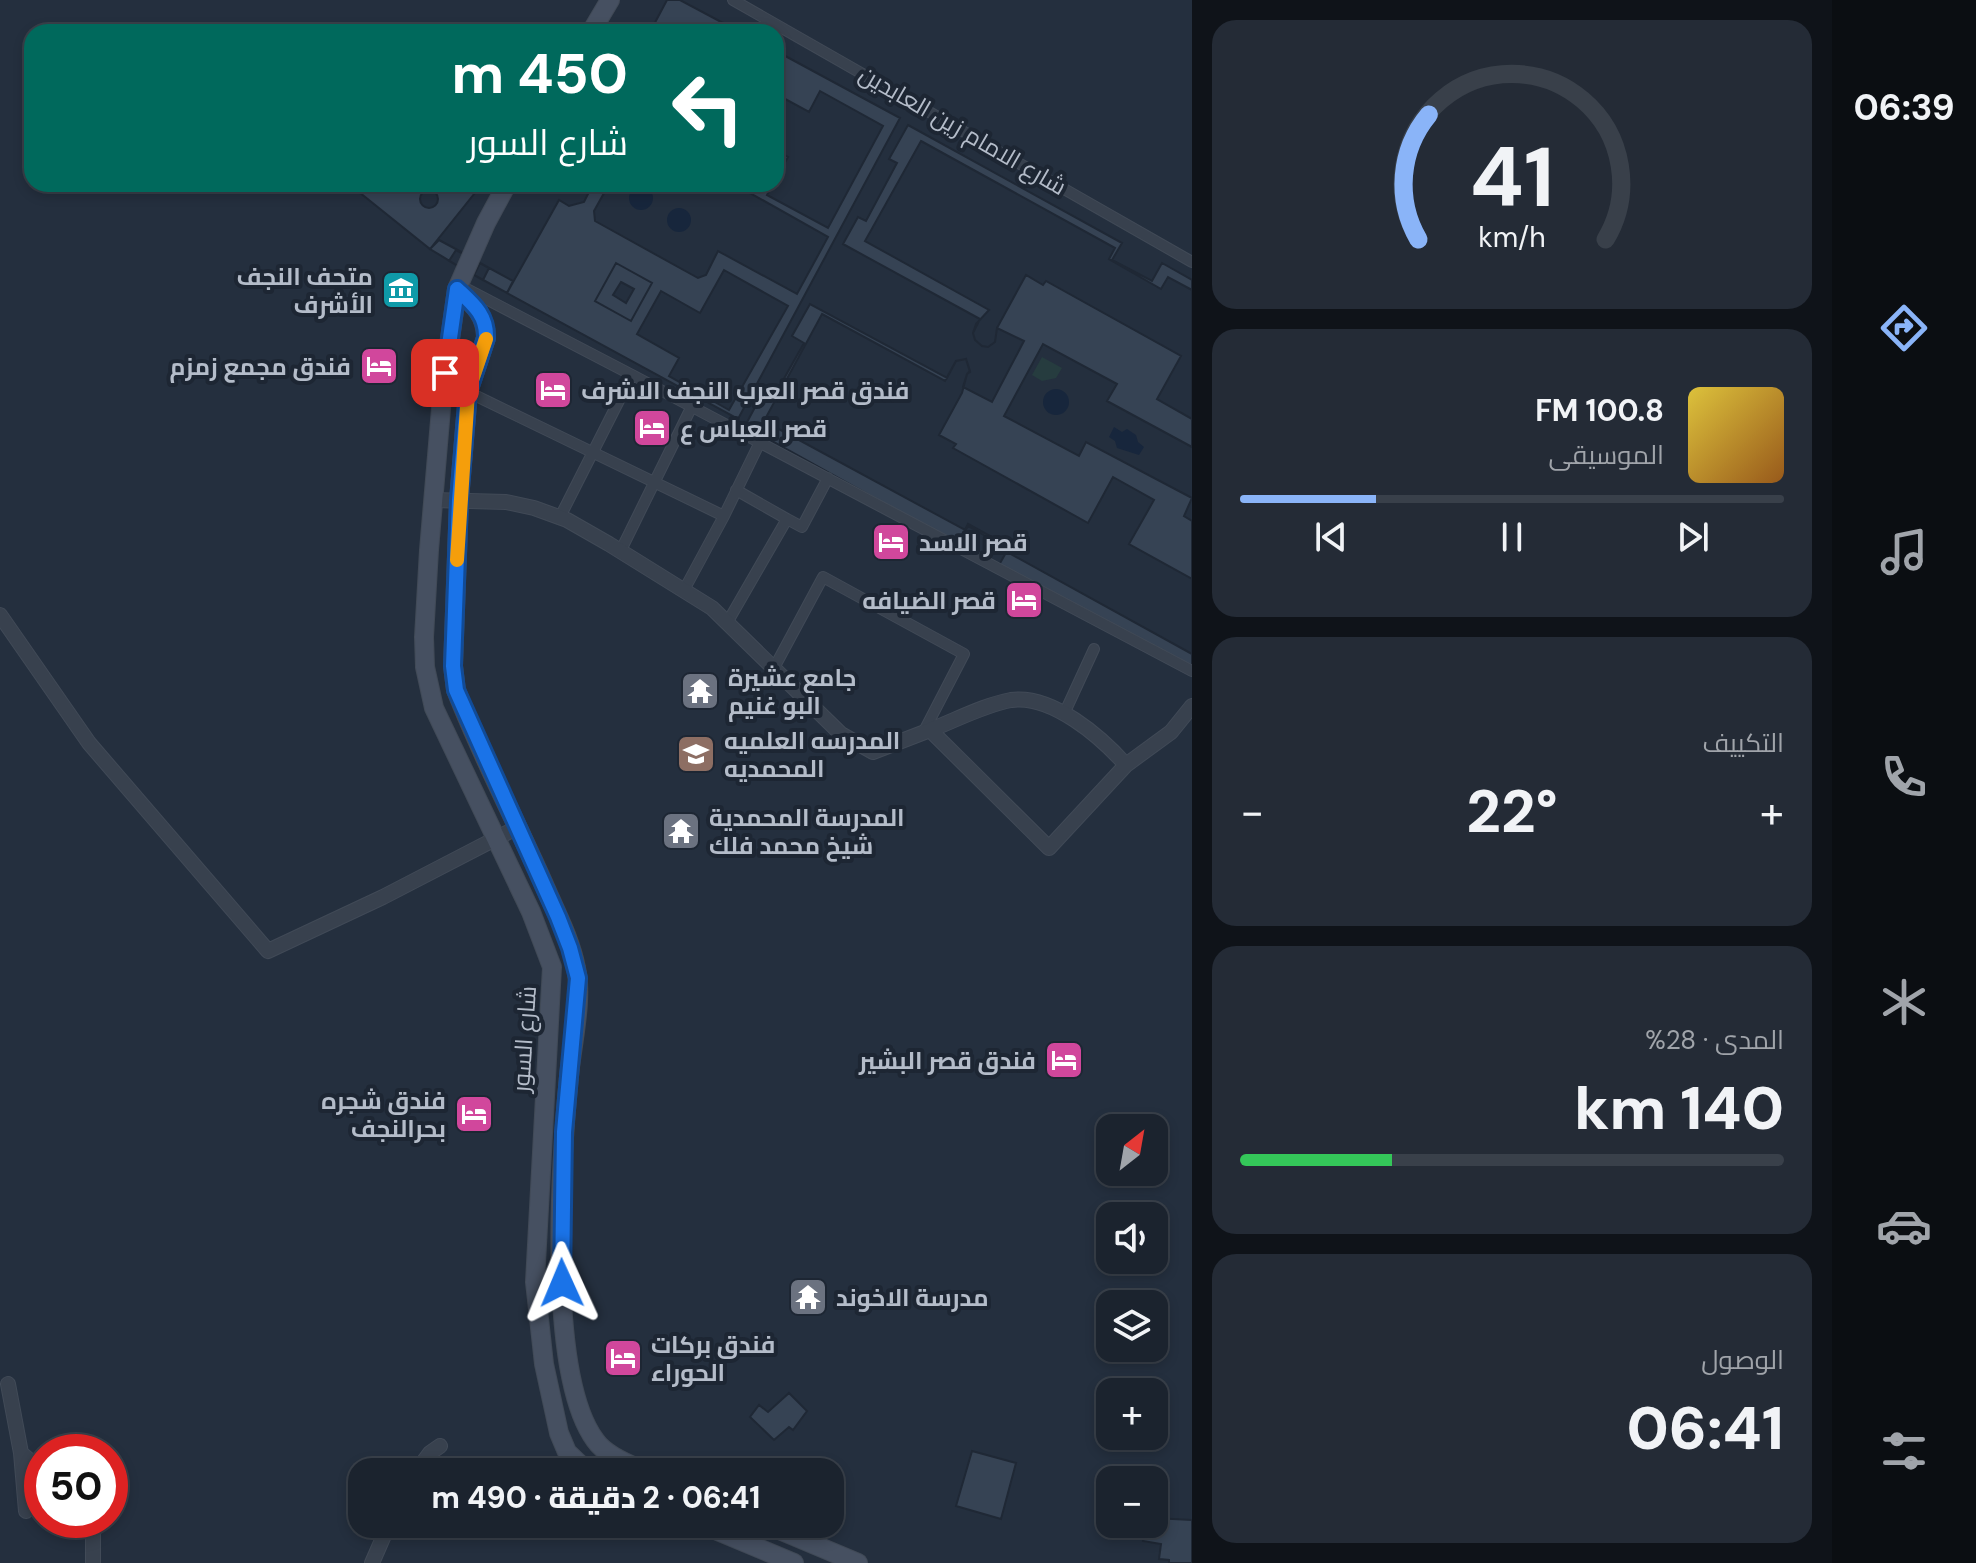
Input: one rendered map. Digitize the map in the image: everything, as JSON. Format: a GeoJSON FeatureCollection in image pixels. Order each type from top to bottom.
{"type":"FeatureCollection","features":[{"type":"Feature","properties":{"kind":"main road"},"geometry":{"type":"LineString","coordinates":[[596,24],[610,0]]}},
{"type":"Feature","properties":{"kind":"main road","name":"شارع السور"},"geometry":{"type":"LineString","coordinates":[[503,192],[458,287],[442,397],[424,637],[428,690],[531,912],[552,967],[535,1253],[537,1314],[559,1433],[567,1452],[573,1458]]}},
{"type":"Feature","properties":{"kind":"main road","name":"شارع السور"},"geometry":{"type":"LineString","coordinates":[[458,287],[480,312],[486,338],[468,392],[459,500],[453,666],[456,690],[566,938],[578,978],[564,1132],[563,1314],[584,1423],[597,1443],[622,1458]]}},
{"type":"Feature","properties":{"kind":"main road"},"geometry":{"type":"LineString","coordinates":[[734,1538],[794,1563]]}},
{"type":"Feature","properties":{"kind":"main road"},"geometry":{"type":"LineString","coordinates":[[796,1538],[846,1561]]}},
{"type":"Feature","properties":{"kind":"street","name":"شارع الامام زين العابدين"},"geometry":{"type":"LineString","coordinates":[[733,0],[775,24]]}},
{"type":"Feature","properties":{"kind":"street","name":"شارع الامام زين العابدين"},"geometry":{"type":"LineString","coordinates":[[784,29],[1192,262]]}},
{"type":"Feature","properties":{"kind":"street"},"geometry":{"type":"LineString","coordinates":[[458,287],[692,406],[1192,671]]}},
{"type":"Feature","properties":{"kind":"street"},"geometry":{"type":"LineString","coordinates":[[560,517],[632,375]]}},
{"type":"Feature","properties":{"kind":"street"},"geometry":{"type":"LineString","coordinates":[[468,392],[724,516]]}},
{"type":"Feature","properties":{"kind":"street"},"geometry":{"type":"LineString","coordinates":[[621,550],[692,406]]}},
{"type":"Feature","properties":{"kind":"street"},"geometry":{"type":"LineString","coordinates":[[684,590],[760,442]]}},
{"type":"Feature","properties":{"kind":"street"},"geometry":{"type":"LineString","coordinates":[[736,490],[802,527],[828,478]]}},
{"type":"Feature","properties":{"kind":"street"},"geometry":{"type":"LineString","coordinates":[[433,500],[506,502],[560,517],[621,550],[712,608],[841,734],[873,752],[1011,700],[1035,702],[1064,714],[1089,730],[1126,765]]}},
{"type":"Feature","properties":{"kind":"street"},"geometry":{"type":"LineString","coordinates":[[727,623],[787,519]]}},
{"type":"Feature","properties":{"kind":"street"},"geometry":{"type":"LineString","coordinates":[[774,668],[823,577],[964,654],[927,731]]}},
{"type":"Feature","properties":{"kind":"street"},"geometry":{"type":"LineString","coordinates":[[0,615],[89,743],[268,951],[383,897],[518,827]]}},
{"type":"Feature","properties":{"kind":"street"},"geometry":{"type":"LineString","coordinates":[[1064,714],[1094,649]]}},
{"type":"Feature","properties":{"kind":"street"},"geometry":{"type":"LineString","coordinates":[[927,731],[1049,848],[1126,765],[1171,732],[1192,706]]}},
{"type":"Feature","properties":{"kind":"street"},"geometry":{"type":"LineString","coordinates":[[8,1384],[24,1488]]}},
{"type":"Feature","properties":{"kind":"street"},"geometry":{"type":"LineString","coordinates":[[426,1458],[440,1446]]}},
{"type":"Feature","properties":{"kind":"street"},"geometry":{"type":"LineString","coordinates":[[93,1538],[93,1563]]}},
{"type":"Feature","properties":{"kind":"street"},"geometry":{"type":"LineString","coordinates":[[372,1563],[383,1538]]}},
{"type":"Feature","properties":{"kind":"green space"},"geometry":{"type":"Polygon","coordinates":[[[1042,357],[1062,368],[1056,378],[1042,381],[1032,375],[1042,357]]]}},
{"type":"Feature","properties":{"kind":"water"},"geometry":{"type":"Polygon","coordinates":[[[630,192],[652,193],[650,207],[641,210],[632,207],[630,192]]]}},
{"type":"Feature","properties":{"kind":"water"},"geometry":{"type":"Polygon","coordinates":[[[679,208],[688,211],[691,220],[688,229],[679,232],[670,229],[667,220],[670,211],[679,208]]]}},
{"type":"Feature","properties":{"kind":"water"},"geometry":{"type":"Polygon","coordinates":[[[1056,389],[1066,392],[1069,402],[1066,412],[1056,415],[1046,412],[1043,402],[1046,392],[1056,389]]]}},
{"type":"Feature","properties":{"kind":"water"},"geometry":{"type":"Polygon","coordinates":[[[1114,427],[1122,432],[1127,429],[1136,435],[1144,447],[1139,455],[1117,448],[1115,441],[1109,437],[1114,427]]]}},
{"type":"Feature","properties":{"kind":"building"},"geometry":{"type":"Polygon","coordinates":[[[667,0],[680,0],[725,24],[654,24],[667,0]]]}},
{"type":"Feature","properties":{"kind":"building"},"geometry":{"type":"Polygon","coordinates":[[[784,55],[900,118],[738,419],[507,293],[559,200],[569,206],[584,202],[589,192],[605,192],[594,211],[595,221],[698,278],[706,275],[718,251],[797,294],[828,237],[750,193],[784,192],[784,55]],[[616,263],[595,301],[631,321],[652,283],[616,263]]]}},
{"type":"Feature","properties":{"kind":"building"},"geometry":{"type":"Polygon","coordinates":[[[820,91],[883,126],[828,228],[767,195],[769,192],[784,192],[784,164],[788,157],[784,155],[784,98],[809,112],[820,91]]]}},
{"type":"Feature","properties":{"kind":"building"},"geometry":{"type":"Polygon","coordinates":[[[908,125],[1122,243],[1112,260],[1152,281],[1162,263],[1192,280],[1192,447],[1107,401],[1117,384],[1043,344],[1004,416],[1079,456],[1086,442],[1192,498],[1184,516],[1192,521],[1192,670],[999,565],[1008,549],[968,526],[957,544],[745,426],[762,394],[772,400],[804,343],[792,336],[810,304],[947,378],[956,361],[966,359],[970,371],[963,387],[992,402],[1024,341],[997,328],[995,342],[988,347],[982,346],[973,333],[980,319],[843,244],[858,217],[866,221],[897,163],[889,159],[908,125]]]}},
{"type":"Feature","properties":{"kind":"building"},"geometry":{"type":"Polygon","coordinates":[[[921,141],[1115,248],[1109,259],[1161,289],[1168,277],[1192,290],[1192,419],[1157,399],[1181,356],[1046,281],[1043,285],[1026,275],[997,328],[995,342],[988,347],[982,346],[973,333],[976,324],[989,310],[865,241],[921,141]]]}},
{"type":"Feature","properties":{"kind":"building"},"geometry":{"type":"Polygon","coordinates":[[[359,192],[476,192],[430,249],[359,192]]]}},
{"type":"Feature","properties":{"kind":"building"},"geometry":{"type":"Polygon","coordinates":[[[422,192],[436,192],[438,203],[433,208],[425,208],[420,203],[422,192]]]}},
{"type":"Feature","properties":{"kind":"building"},"geometry":{"type":"Polygon","coordinates":[[[439,240],[465,254],[458,266],[430,249],[439,240]]]}},
{"type":"Feature","properties":{"kind":"building"},"geometry":{"type":"Polygon","coordinates":[[[456,250],[489,268],[483,280],[449,261],[456,250]]]}},
{"type":"Feature","properties":{"kind":"building"},"geometry":{"type":"Polygon","coordinates":[[[480,263],[513,281],[507,293],[474,275],[480,263]]]}},
{"type":"Feature","properties":{"kind":"building"},"geometry":{"type":"Polygon","coordinates":[[[616,263],[652,283],[631,321],[595,301],[616,263]],[[621,282],[613,295],[626,303],[634,289],[621,282]]]}},
{"type":"Feature","properties":{"kind":"building"},"geometry":{"type":"Polygon","coordinates":[[[724,270],[788,306],[729,410],[669,376],[679,358],[637,334],[661,291],[700,313],[724,270]]]}},
{"type":"Feature","properties":{"kind":"building"},"geometry":{"type":"Polygon","coordinates":[[[822,314],[945,381],[956,361],[966,359],[970,372],[939,435],[956,444],[953,448],[1088,523],[1113,477],[1154,500],[1129,544],[1192,579],[1192,654],[1007,552],[1010,547],[968,524],[965,530],[764,421],[822,314]]]}},
{"type":"Feature","properties":{"kind":"building"},"geometry":{"type":"Polygon","coordinates":[[[789,1393],[807,1411],[793,1430],[789,1427],[774,1440],[750,1417],[759,1405],[768,1412],[789,1393]]]}},
{"type":"Feature","properties":{"kind":"building"},"geometry":{"type":"Polygon","coordinates":[[[972,1451],[1016,1463],[1001,1519],[956,1506],[972,1451]]]}},
{"type":"Feature","properties":{"kind":"building"},"geometry":{"type":"Polygon","coordinates":[[[1168,1519],[1192,1520],[1192,1563],[1169,1563],[1169,1560],[1159,1559],[1161,1544],[1143,1541],[1144,1538],[1168,1538],[1168,1519]]]}},
{"type":"Feature","properties":{"kind":"slow traffic"},"geometry":{"type":"LineString","coordinates":[[457,560],[468,392],[486,339]]}},
{"type":"Feature","properties":{"kind":"place","name":"متحف النجف الأشرف"},"geometry":{"type":"Point","coordinates":[401,290]}},
{"type":"Feature","properties":{"kind":"place","name":"فندق مجمع زمزم"},"geometry":{"type":"Point","coordinates":[379,366]}},
{"type":"Feature","properties":{"kind":"place","name":"فندق قصر العرب النجف الاشرف"},"geometry":{"type":"Point","coordinates":[553,390]}},
{"type":"Feature","properties":{"kind":"place","name":"قصر العباس ع"},"geometry":{"type":"Point","coordinates":[652,428]}},
{"type":"Feature","properties":{"kind":"place","name":"قصر الاسد"},"geometry":{"type":"Point","coordinates":[891,542]}},
{"type":"Feature","properties":{"kind":"place","name":"قصر الضيافه"},"geometry":{"type":"Point","coordinates":[1024,600]}},
{"type":"Feature","properties":{"kind":"place","name":"جامع عشيرة البو غنيم"},"geometry":{"type":"Point","coordinates":[700,691]}},
{"type":"Feature","properties":{"kind":"place","name":"المدرسه العلمیه المحمدیه"},"geometry":{"type":"Point","coordinates":[696,754]}},
{"type":"Feature","properties":{"kind":"place","name":"المدرسة المحمدية شيخ محمد فلك"},"geometry":{"type":"Point","coordinates":[681,831]}},
{"type":"Feature","properties":{"kind":"place","name":"فندق قصر البشير"},"geometry":{"type":"Point","coordinates":[1064,1060]}},
{"type":"Feature","properties":{"kind":"place","name":"فندق شجره بحرالنجف"},"geometry":{"type":"Point","coordinates":[474,1114]}},
{"type":"Feature","properties":{"kind":"place","name":"مدرسة الاخوند"},"geometry":{"type":"Point","coordinates":[808,1297]}},
{"type":"Feature","properties":{"kind":"place","name":"فندق بركات الحوراء"},"geometry":{"type":"Point","coordinates":[623,1358]}},
{"type":"Feature","properties":{"kind":"route"},"geometry":{"type":"LineString","coordinates":[[445,373],[457,289],[485,320],[486,338],[468,392],[455,587],[453,666],[456,690],[558,917],[578,978],[564,1132],[562,1283]]}}]}
